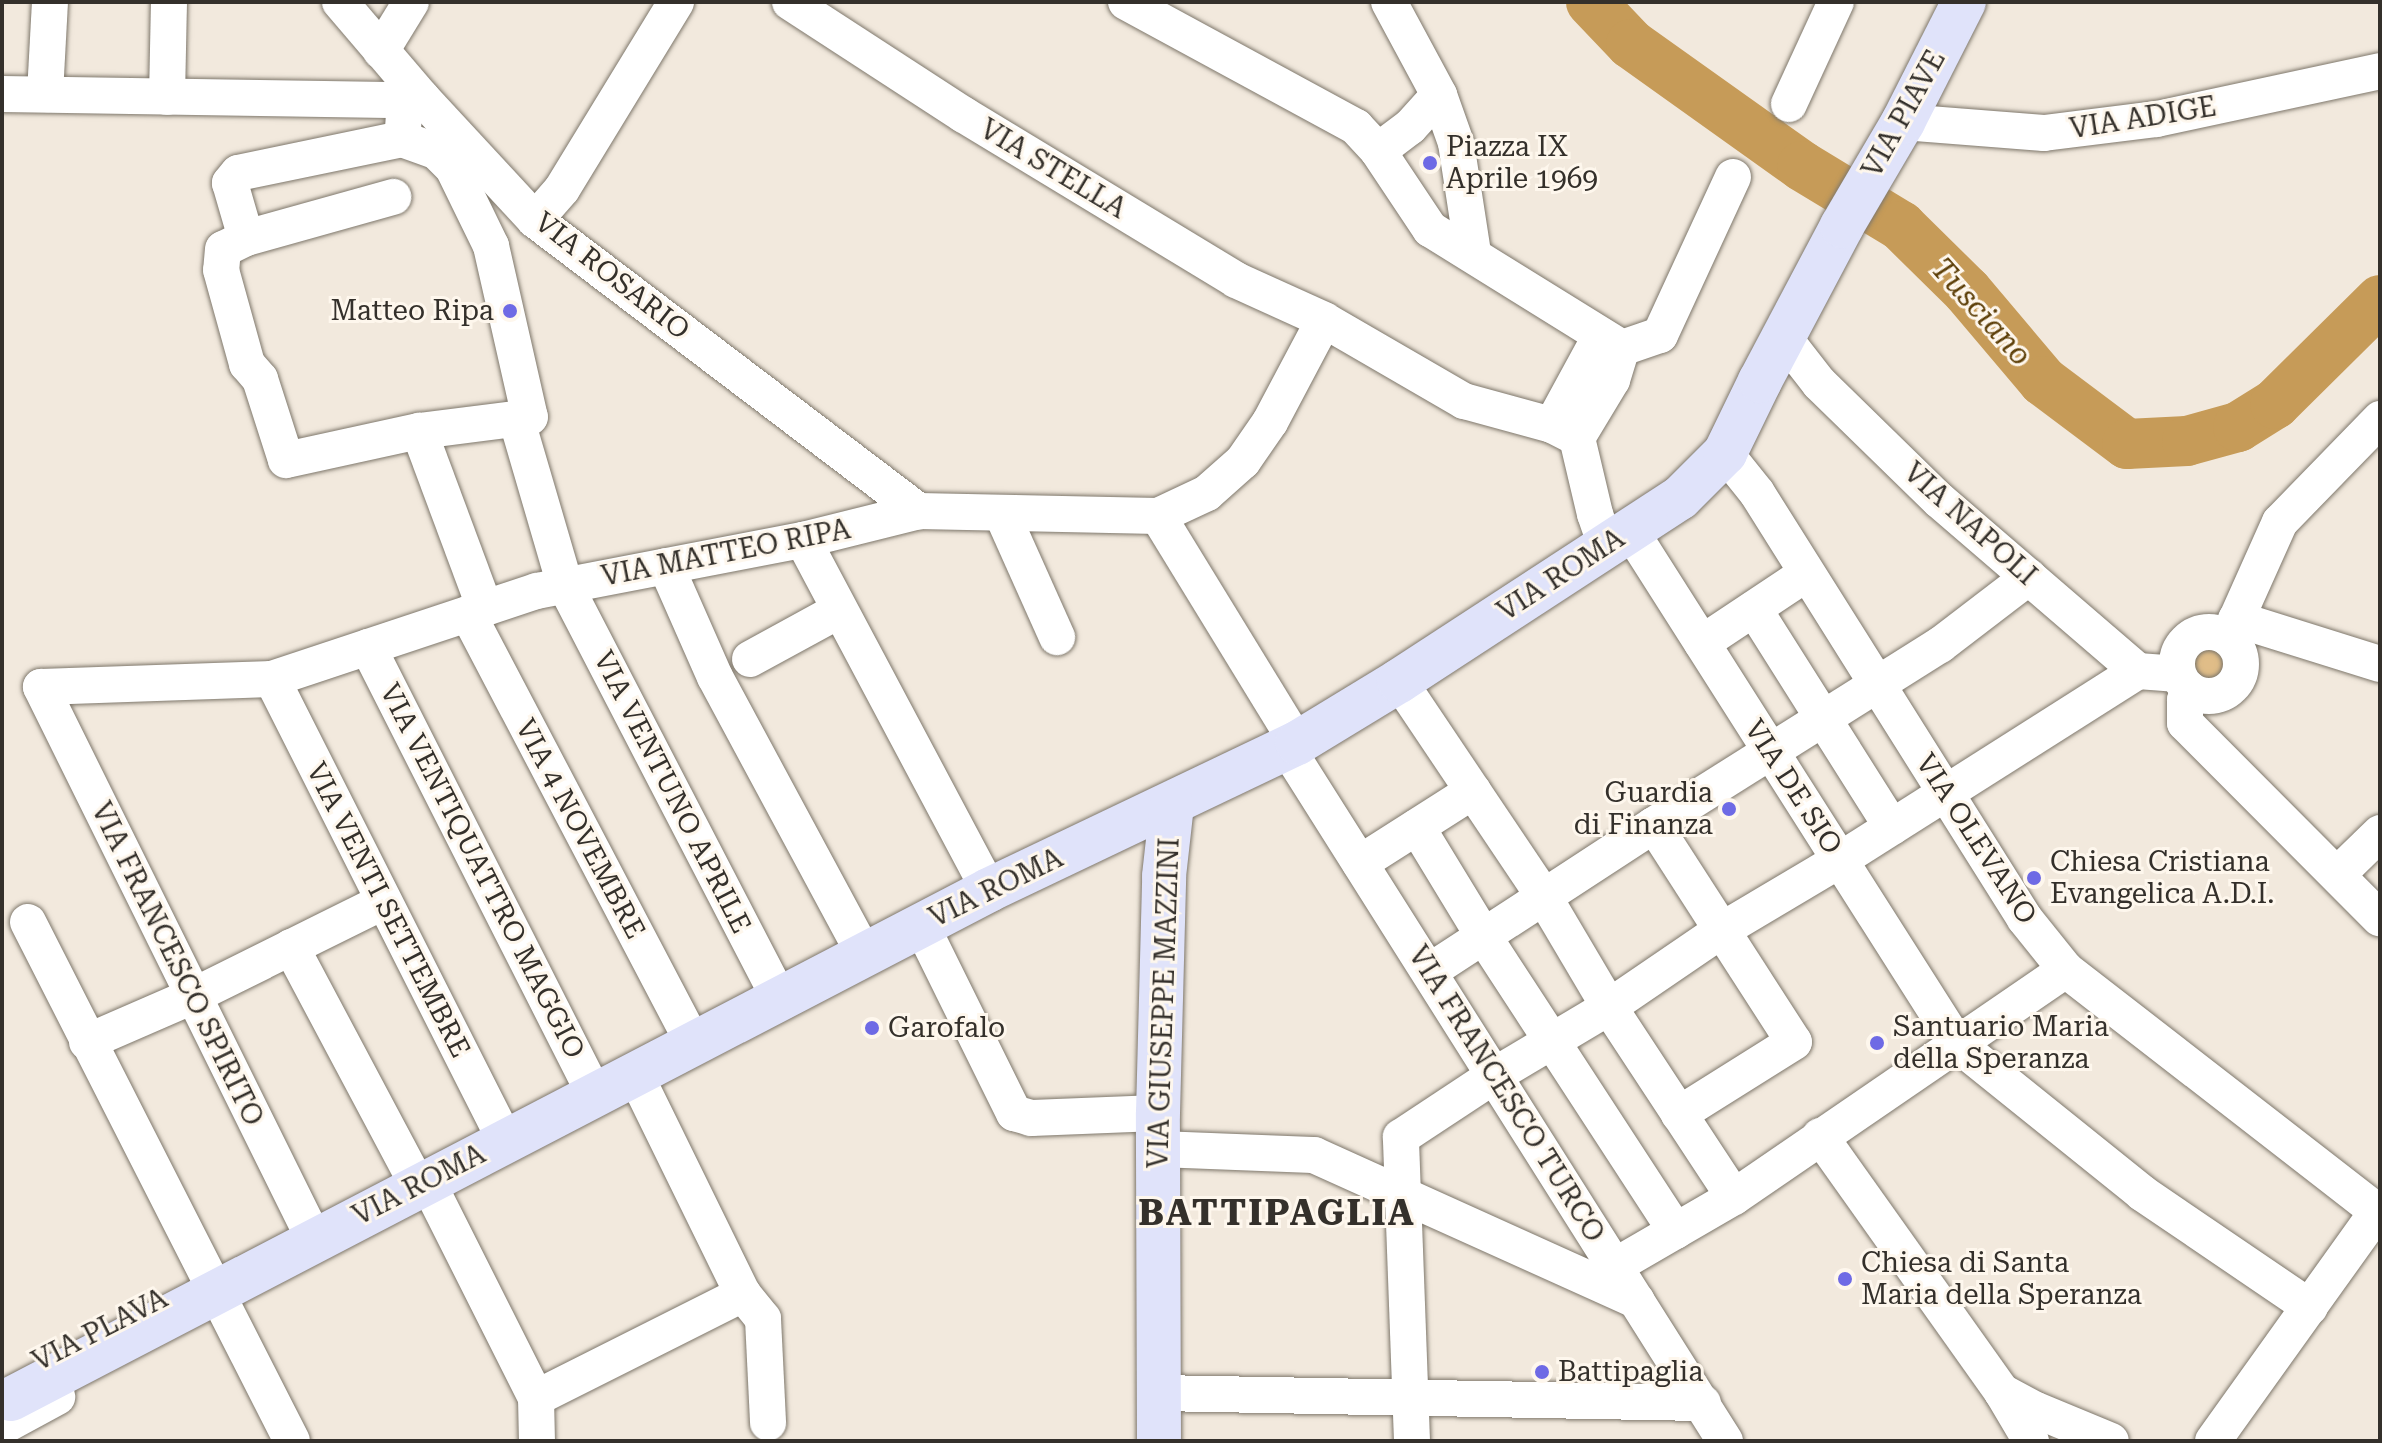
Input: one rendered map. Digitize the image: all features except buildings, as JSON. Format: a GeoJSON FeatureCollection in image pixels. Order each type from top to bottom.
{"type":"FeatureCollection","features":[{"type":"Feature","properties":{"kind":"main road","name":"VIA PIAVE"},"geometry":{"type":"LineString","coordinates":[[1842,226],[1895,135],[1964,2]]}},
{"type":"Feature","properties":{"kind":"main road","name":"VIA ROMA"},"geometry":{"type":"LineString","coordinates":[[16,1412],[212,1291],[989,890],[1292,746],[1399,681],[1610,530],[1680,498],[1725,453],[1842,226]]}},
{"type":"Feature","properties":{"kind":"main road","name":"VIA GIUSEPPE MAZZINI"},"geometry":{"type":"LineString","coordinates":[[1159,1441],[1158,1131],[1164,876],[1172,805]]}},
{"type":"Feature","properties":{"kind":"street"},"geometry":{"type":"LineString","coordinates":[[45,94],[50,2]]}},
{"type":"Feature","properties":{"kind":"street"},"geometry":{"type":"LineString","coordinates":[[167,97],[169,2]]}},
{"type":"Feature","properties":{"kind":"street","name":"VIA ROSARIO"},"geometry":{"type":"LineString","coordinates":[[340,2],[381,51],[413,99],[535,220],[919,511]]}},
{"type":"Feature","properties":{"kind":"street"},"geometry":{"type":"LineString","coordinates":[[381,51],[411,2]]}},
{"type":"Feature","properties":{"kind":"street"},"geometry":{"type":"LineString","coordinates":[[535,220],[562,189],[676,2]]}},
{"type":"Feature","properties":{"kind":"street","name":"VIA STELLA"},"geometry":{"type":"LineString","coordinates":[[790,2],[964,115],[1236,280],[1324,320],[1464,401],[1565,432]]}},
{"type":"Feature","properties":{"kind":"street"},"geometry":{"type":"LineString","coordinates":[[1126,2],[1356,127],[1378,151],[1430,229],[1600,334],[1660,335],[1733,177]]}},
{"type":"Feature","properties":{"kind":"street"},"geometry":{"type":"LineString","coordinates":[[1389,2],[1439,95],[1456,143],[1473,253]]}},
{"type":"Feature","properties":{"kind":"street"},"geometry":{"type":"LineString","coordinates":[[1789,104],[1836,2]]}},
{"type":"Feature","properties":{"kind":"street","name":"VIA ADIGE"},"geometry":{"type":"LineString","coordinates":[[1895,135],[2044,133],[2157,119],[2380,71]]}},
{"type":"Feature","properties":{"kind":"street"},"geometry":{"type":"LineString","coordinates":[[2,94],[413,99],[402,139]]}},
{"type":"Feature","properties":{"kind":"street"},"geometry":{"type":"LineString","coordinates":[[1378,151],[1410,127],[1439,95]]}},
{"type":"Feature","properties":{"kind":"street"},"geometry":{"type":"LineString","coordinates":[[246,238],[230,183],[238,173],[402,139],[437,152],[453,168],[491,246],[530,417],[419,431],[286,460],[260,379],[247,364],[221,270],[223,249],[246,238],[393,197]]}},
{"type":"Feature","properties":{"kind":"street"},"geometry":{"type":"LineString","coordinates":[[1292,746],[1158,516],[1207,493],[1243,461],[1270,422],[1324,320]]}},
{"type":"Feature","properties":{"kind":"street"},"geometry":{"type":"LineString","coordinates":[[1565,432],[1612,380],[1600,334]]}},
{"type":"Feature","properties":{"kind":"street","name":"VIA NAPOLI"},"geometry":{"type":"LineString","coordinates":[[1784,338],[1841,404],[1939,500],[2138,671]]}},
{"type":"Feature","properties":{"kind":"street"},"geometry":{"type":"LineString","coordinates":[[1412,1441],[1401,1137],[1495,1075],[1609,1007],[1722,930],[1840,860],[2138,671],[2184,682],[2208,697],[2219,696],[2235,685],[2242,666],[2232,628],[2280,522],[2380,419]]}},
{"type":"Feature","properties":{"kind":"street","name":"VIA VENTUNO APRILE"},"geometry":{"type":"LineString","coordinates":[[517,421],[565,585],[779,998]]}},
{"type":"Feature","properties":{"kind":"street","name":"VIA 4 NOVEMBRE"},"geometry":{"type":"LineString","coordinates":[[419,431],[476,611],[693,1043]]}},
{"type":"Feature","properties":{"kind":"street","name":"VIA DE SIO"},"geometry":{"type":"LineString","coordinates":[[1565,432],[1610,530],[1702,643],[1957,1044],[2142,1193],[2310,1307]]}},
{"type":"Feature","properties":{"kind":"street","name":"VIA OLEVANO"},"geometry":{"type":"LineString","coordinates":[[1725,453],[1757,493],[2025,919],[2066,970],[2378,1213]]}},
{"type":"Feature","properties":{"kind":"street","name":"VIA MATTEO RIPA"},"geometry":{"type":"LineString","coordinates":[[41,687],[272,679],[476,611],[565,585],[803,540],[919,511],[1158,516]]}},
{"type":"Feature","properties":{"kind":"street"},"geometry":{"type":"LineString","coordinates":[[1002,514],[1057,637]]}},
{"type":"Feature","properties":{"kind":"street"},"geometry":{"type":"LineString","coordinates":[[803,540],[989,890]]}},
{"type":"Feature","properties":{"kind":"street"},"geometry":{"type":"LineString","coordinates":[[666,566],[715,677],[864,954]]}},
{"type":"Feature","properties":{"kind":"street"},"geometry":{"type":"LineString","coordinates":[[1702,643],[1806,574]]}},
{"type":"Feature","properties":{"kind":"street"},"geometry":{"type":"LineString","coordinates":[[1770,751],[1967,626],[2029,577]]}},
{"type":"Feature","properties":{"kind":"street"},"geometry":{"type":"LineString","coordinates":[[1754,609],[1892,827]]}},
{"type":"Feature","properties":{"kind":"street"},"geometry":{"type":"LineString","coordinates":[[750,659],[840,610]]}},
{"type":"Feature","properties":{"kind":"street"},"geometry":{"type":"LineString","coordinates":[[2380,664],[2232,628],[2190,637],[2177,656],[2184,682],[2185,723],[2380,919]]}},
{"type":"Feature","properties":{"kind":"street","name":"VIA VENTIQUATTRO MAGGIO"},"geometry":{"type":"LineString","coordinates":[[368,647],[595,1095]]}},
{"type":"Feature","properties":{"kind":"street","name":"VIA VENTI SETTEMBRE"},"geometry":{"type":"LineString","coordinates":[[272,679],[505,1140]]}},
{"type":"Feature","properties":{"kind":"street"},"geometry":{"type":"LineString","coordinates":[[1399,681],[1544,897],[1609,1007],[1734,1197]]}},
{"type":"Feature","properties":{"kind":"street"},"geometry":{"type":"LineString","coordinates":[[1430,971],[1876,684]]}},
{"type":"Feature","properties":{"kind":"street","name":"VIA FRANCESCO SPIRITO"},"geometry":{"type":"LineString","coordinates":[[41,687],[314,1239]]}},
{"type":"Feature","properties":{"kind":"street","name":"VIA FRANCESCO TURCO"},"geometry":{"type":"LineString","coordinates":[[1292,746],[1315,806],[1360,863],[1430,971],[1725,1441]]}},
{"type":"Feature","properties":{"kind":"street"},"geometry":{"type":"LineString","coordinates":[[1360,863],[1473,791]]}},
{"type":"Feature","properties":{"kind":"street"},"geometry":{"type":"LineString","coordinates":[[1654,825],[1794,1042],[1679,1114]]}},
{"type":"Feature","properties":{"kind":"street"},"geometry":{"type":"LineString","coordinates":[[1417,827],[1484,937],[1676,1231]]}},
{"type":"Feature","properties":{"kind":"street"},"geometry":{"type":"LineString","coordinates":[[2337,875],[2380,833]]}},
{"type":"Feature","properties":{"kind":"street"},"geometry":{"type":"LineString","coordinates":[[87,1042],[193,996],[384,901]]}},
{"type":"Feature","properties":{"kind":"street"},"geometry":{"type":"LineString","coordinates":[[28,922],[212,1291],[292,1441]]}},
{"type":"Feature","properties":{"kind":"street"},"geometry":{"type":"LineString","coordinates":[[921,925],[1014,1113],[1031,1118],[1158,1131],[1314,1155],[1637,1301]]}},
{"type":"Feature","properties":{"kind":"street"},"geometry":{"type":"LineString","coordinates":[[291,947],[422,1183],[536,1398],[537,1441]]}},
{"type":"Feature","properties":{"kind":"street"},"geometry":{"type":"LineString","coordinates":[[1615,1266],[1734,1197],[2066,970]]}},
{"type":"Feature","properties":{"kind":"street"},"geometry":{"type":"LineString","coordinates":[[635,1074],[743,1294],[763,1319],[768,1423]]}},
{"type":"Feature","properties":{"kind":"street"},"geometry":{"type":"LineString","coordinates":[[1820,1136],[2002,1392],[2031,1441]]}},
{"type":"Feature","properties":{"kind":"street"},"geometry":{"type":"LineString","coordinates":[[2213,1441],[2378,1213]]}},
{"type":"Feature","properties":{"kind":"street"},"geometry":{"type":"LineString","coordinates":[[536,1398],[743,1294]]}},
{"type":"Feature","properties":{"kind":"street"},"geometry":{"type":"LineString","coordinates":[[2002,1392],[2036,1410],[2111,1441]]}},
{"type":"Feature","properties":{"kind":"street"},"geometry":{"type":"LineString","coordinates":[[1157,1393],[1703,1403]]}},
{"type":"Feature","properties":{"kind":"shaded area"},"geometry":{"type":"Polygon","coordinates":[[[2210,647],[2221,652],[2226,663],[2221,674],[2210,679],[2199,674],[2194,663],[2199,652],[2210,647]]]}},
{"type":"Feature","properties":{"kind":"waterway","name":"Tusciano"},"geometry":{"type":"LineString","coordinates":[[1591,2],[1631,44],[1802,166],[1901,226],[1967,291],[2043,381],[2127,444],[2187,441],[2238,427],[2275,404],[2380,300]]}},
{"type":"Feature","properties":{"kind":"place","name":"Piazza IX Aprile 1969"},"geometry":{"type":"Point","coordinates":[1430,163]}},
{"type":"Feature","properties":{"kind":"place","name":"Matteo Ripa"},"geometry":{"type":"Point","coordinates":[510,311]}},
{"type":"Feature","properties":{"kind":"place","name":"Guardia di Finanza"},"geometry":{"type":"Point","coordinates":[1729,809]}},
{"type":"Feature","properties":{"kind":"place","name":"Chiesa Cristiana Evangelica A.D.I."},"geometry":{"type":"Point","coordinates":[2034,878]}},
{"type":"Feature","properties":{"kind":"place","name":"Garofalo"},"geometry":{"type":"Point","coordinates":[872,1028]}},
{"type":"Feature","properties":{"kind":"place","name":"Santuario Maria della Speranza"},"geometry":{"type":"Point","coordinates":[1877,1043]}},
{"type":"Feature","properties":{"kind":"place","name":"Chiesa di Santa Maria della Speranza"},"geometry":{"type":"Point","coordinates":[1845,1279]}},
{"type":"Feature","properties":{"kind":"place","name":"Battipaglia"},"geometry":{"type":"Point","coordinates":[1542,1372]}},
{"type":"Feature","properties":{"kind":"district","name":"BATTIPAGLIA"},"geometry":{"type":"Point","coordinates":[1277,1214]}}]}
